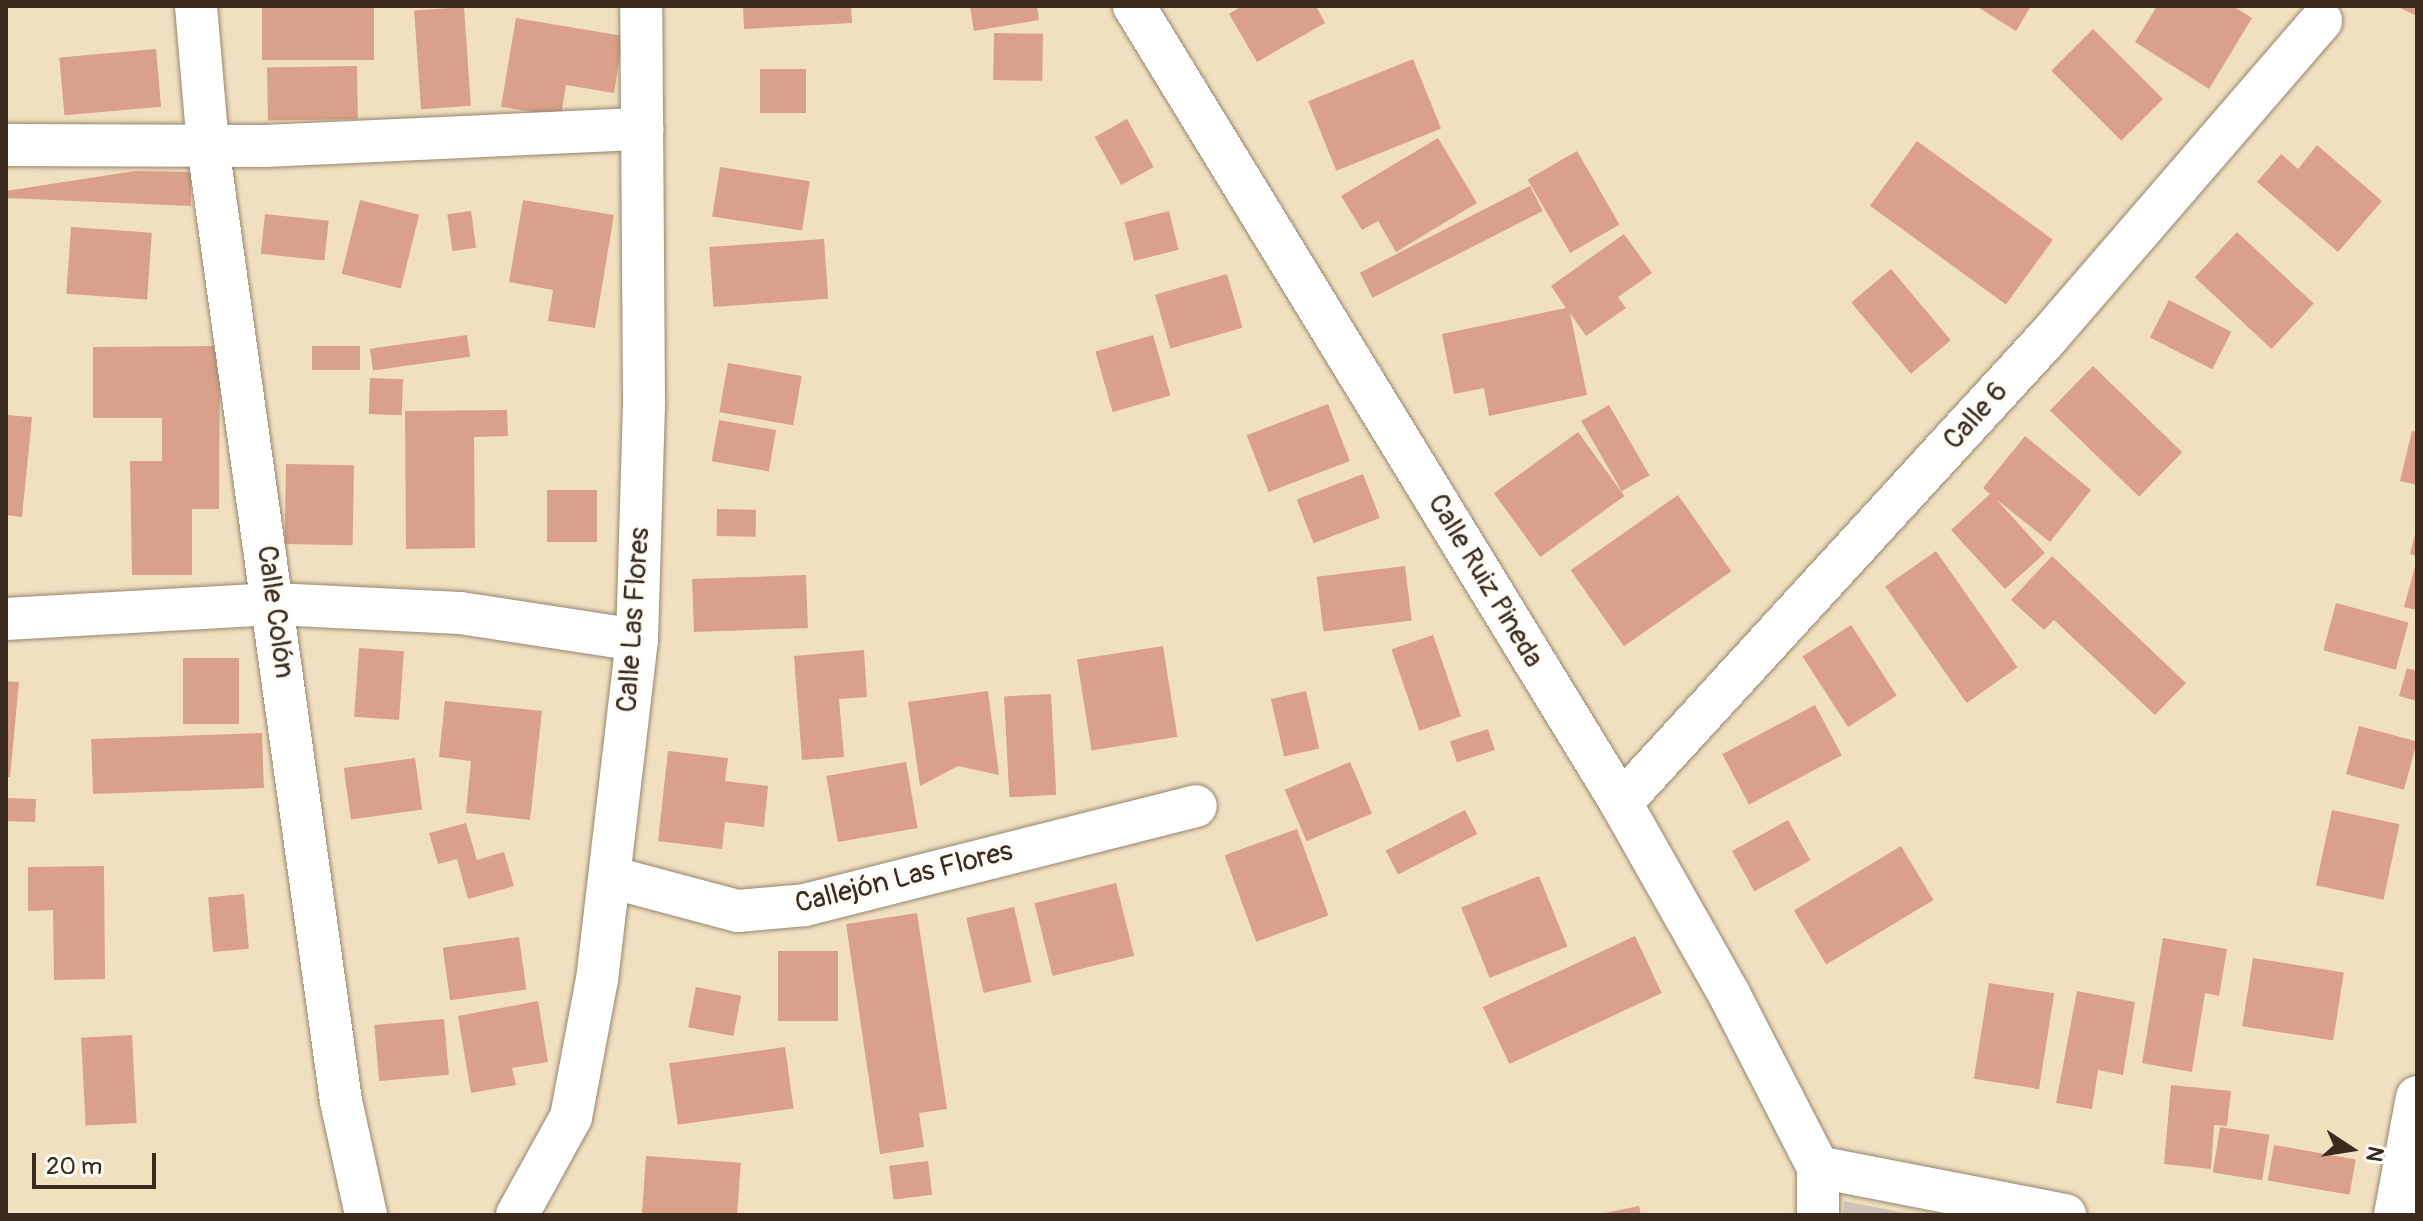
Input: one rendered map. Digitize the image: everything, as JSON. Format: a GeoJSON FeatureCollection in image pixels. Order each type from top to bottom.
{"type":"FeatureCollection","features":[{"type":"Feature","properties":{"kind":"street","name":"Calle Colón"},"geometry":{"type":"LineString","coordinates":[[196,6],[208,146],[341,1101],[366,1215]]}},
{"type":"Feature","properties":{"kind":"street","name":"Calle Las Flores"},"geometry":{"type":"LineString","coordinates":[[517,1215],[571,1117],[597,980],[637,640],[644,400],[641,6]]}},
{"type":"Feature","properties":{"kind":"street","name":"Calle Ruiz Pineda"},"geometry":{"type":"LineString","coordinates":[[1134,6],[1621,803],[1729,994],[1818,1167]]}},
{"type":"Feature","properties":{"kind":"street","name":"Calle 6"},"geometry":{"type":"LineString","coordinates":[[1621,803],[2048,337],[2321,11]]}},
{"type":"Feature","properties":{"kind":"street"},"geometry":{"type":"LineString","coordinates":[[6,145],[208,146],[643,129]]}},
{"type":"Feature","properties":{"kind":"street"},"geometry":{"type":"LineString","coordinates":[[6,619],[274,604],[460,613],[637,640]]}},
{"type":"Feature","properties":{"kind":"street","name":"Callejón Las Flores"},"geometry":{"type":"LineString","coordinates":[[610,877],[738,911],[805,905],[1196,806]]}},
{"type":"Feature","properties":{"kind":"street"},"geometry":{"type":"LineString","coordinates":[[2395,1215],[2417,1097]]}},
{"type":"Feature","properties":{"kind":"street"},"geometry":{"type":"LineString","coordinates":[[1818,1215],[1818,1167],[2065,1215]]}},
{"type":"Feature","properties":{"kind":"shaded area"},"geometry":{"type":"Polygon","coordinates":[[[1844,1201],[1915,1215],[1843,1215],[1844,1201]]]}},
{"type":"Feature","properties":{"kind":"building"},"geometry":{"type":"Polygon","coordinates":[[[262,6],[374,6],[374,60],[262,60],[262,6]]]}},
{"type":"Feature","properties":{"kind":"building"},"geometry":{"type":"Polygon","coordinates":[[[743,6],[851,6],[852,23],[744,29],[743,6]]]}},
{"type":"Feature","properties":{"kind":"building"},"geometry":{"type":"Polygon","coordinates":[[[970,6],[1037,6],[1039,20],[974,31],[970,6]]]}},
{"type":"Feature","properties":{"kind":"building"},"geometry":{"type":"Polygon","coordinates":[[[1242,6],[1316,6],[1325,23],[1257,62],[1229,14],[1242,6]]]}},
{"type":"Feature","properties":{"kind":"building"},"geometry":{"type":"Polygon","coordinates":[[[1976,6],[2031,6],[2016,31],[1976,6]]]}},
{"type":"Feature","properties":{"kind":"building"},"geometry":{"type":"Polygon","coordinates":[[[2157,6],[2233,6],[2252,18],[2209,89],[2135,42],[2157,6]]]}},
{"type":"Feature","properties":{"kind":"building"},"geometry":{"type":"Polygon","coordinates":[[[2396,6],[2417,6],[2417,16],[2396,6]]]}},
{"type":"Feature","properties":{"kind":"building"},"geometry":{"type":"Polygon","coordinates":[[[464,7],[471,106],[421,109],[414,10],[464,7]]]}},
{"type":"Feature","properties":{"kind":"building"},"geometry":{"type":"Polygon","coordinates":[[[516,18],[623,36],[614,93],[566,85],[561,116],[501,107],[516,18]]]}},
{"type":"Feature","properties":{"kind":"building"},"geometry":{"type":"Polygon","coordinates":[[[2093,29],[2163,99],[2121,141],[2051,71],[2093,29]]]}},
{"type":"Feature","properties":{"kind":"building"},"geometry":{"type":"Polygon","coordinates":[[[994,33],[1043,34],[1042,81],[993,80],[994,33]]]}},
{"type":"Feature","properties":{"kind":"building"},"geometry":{"type":"Polygon","coordinates":[[[156,49],[161,107],[64,115],[59,57],[156,49]]]}},
{"type":"Feature","properties":{"kind":"building"},"geometry":{"type":"Polygon","coordinates":[[[1413,59],[1441,129],[1336,171],[1308,101],[1413,59]]]}},
{"type":"Feature","properties":{"kind":"building"},"geometry":{"type":"Polygon","coordinates":[[[357,66],[358,119],[268,121],[267,68],[357,66]]]}},
{"type":"Feature","properties":{"kind":"building"},"geometry":{"type":"Polygon","coordinates":[[[760,69],[806,69],[806,113],[760,113],[760,69]]]}},
{"type":"Feature","properties":{"kind":"building"},"geometry":{"type":"Polygon","coordinates":[[[1127,119],[1154,167],[1121,185],[1095,137],[1127,119]]]}},
{"type":"Feature","properties":{"kind":"building"},"geometry":{"type":"Polygon","coordinates":[[[1438,138],[1477,203],[1396,252],[1378,221],[1362,230],[1341,196],[1438,138]]]}},
{"type":"Feature","properties":{"kind":"building"},"geometry":{"type":"Polygon","coordinates":[[[1917,141],[2053,240],[2006,304],[1870,206],[1917,141]]]}},
{"type":"Feature","properties":{"kind":"building"},"geometry":{"type":"Polygon","coordinates":[[[2317,145],[2382,201],[2338,252],[2257,182],[2281,154],[2298,169],[2317,145]]]}},
{"type":"Feature","properties":{"kind":"building"},"geometry":{"type":"Polygon","coordinates":[[[1577,151],[1620,225],[1570,253],[1528,180],[1577,151]]]}},
{"type":"Feature","properties":{"kind":"building"},"geometry":{"type":"Polygon","coordinates":[[[720,167],[810,181],[802,231],[712,216],[720,167]]]}},
{"type":"Feature","properties":{"kind":"building"},"geometry":{"type":"Polygon","coordinates":[[[135,171],[191,172],[191,206],[6,198],[6,191],[135,171]]]}},
{"type":"Feature","properties":{"kind":"building"},"geometry":{"type":"Polygon","coordinates":[[[1530,186],[1543,211],[1373,298],[1360,273],[1530,186]]]}},
{"type":"Feature","properties":{"kind":"building"},"geometry":{"type":"Polygon","coordinates":[[[360,200],[419,215],[401,288],[342,274],[360,200]]]}},
{"type":"Feature","properties":{"kind":"building"},"geometry":{"type":"Polygon","coordinates":[[[523,200],[614,215],[595,328],[548,321],[553,290],[509,282],[523,200]]]}},
{"type":"Feature","properties":{"kind":"building"},"geometry":{"type":"Polygon","coordinates":[[[471,211],[476,248],[452,251],[447,214],[471,211]]]}},
{"type":"Feature","properties":{"kind":"building"},"geometry":{"type":"Polygon","coordinates":[[[1169,211],[1179,250],[1134,261],[1124,222],[1169,211]]]}},
{"type":"Feature","properties":{"kind":"building"},"geometry":{"type":"Polygon","coordinates":[[[265,214],[329,221],[324,260],[261,254],[265,214]]]}},
{"type":"Feature","properties":{"kind":"building"},"geometry":{"type":"Polygon","coordinates":[[[71,227],[152,233],[147,299],[66,294],[71,227]]]}},
{"type":"Feature","properties":{"kind":"building"},"geometry":{"type":"Polygon","coordinates":[[[2237,232],[2314,304],[2272,349],[2195,277],[2237,232]]]}},
{"type":"Feature","properties":{"kind":"building"},"geometry":{"type":"Polygon","coordinates":[[[1624,234],[1652,273],[1618,297],[1626,308],[1586,336],[1570,313],[1587,395],[1489,416],[1484,388],[1454,394],[1442,334],[1566,308],[1551,286],[1624,234]]]}},
{"type":"Feature","properties":{"kind":"building"},"geometry":{"type":"Polygon","coordinates":[[[824,239],[828,299],[713,307],[709,247],[824,239]]]}},
{"type":"Feature","properties":{"kind":"building"},"geometry":{"type":"Polygon","coordinates":[[[1891,269],[1951,340],[1911,374],[1851,302],[1891,269]]]}},
{"type":"Feature","properties":{"kind":"building"},"geometry":{"type":"Polygon","coordinates":[[[1227,274],[1242,328],[1170,349],[1155,295],[1227,274]]]}},
{"type":"Feature","properties":{"kind":"building"},"geometry":{"type":"Polygon","coordinates":[[[2169,300],[2231,332],[2212,369],[2150,337],[2169,300]]]}},
{"type":"Feature","properties":{"kind":"building"},"geometry":{"type":"Polygon","coordinates":[[[467,335],[470,357],[373,370],[370,349],[467,335]]]}},
{"type":"Feature","properties":{"kind":"building"},"geometry":{"type":"Polygon","coordinates":[[[1153,335],[1170,396],[1113,412],[1095,352],[1153,335]]]}},
{"type":"Feature","properties":{"kind":"building"},"geometry":{"type":"Polygon","coordinates":[[[220,346],[219,509],[192,509],[192,575],[132,575],[130,461],[162,461],[162,418],[93,418],[93,347],[220,346]]]}},
{"type":"Feature","properties":{"kind":"building"},"geometry":{"type":"Polygon","coordinates":[[[312,346],[360,346],[360,370],[312,370],[312,346]]]}},
{"type":"Feature","properties":{"kind":"building"},"geometry":{"type":"Polygon","coordinates":[[[728,363],[802,376],[793,425],[719,412],[728,363]]]}},
{"type":"Feature","properties":{"kind":"building"},"geometry":{"type":"Polygon","coordinates":[[[2093,366],[2182,452],[2139,497],[2050,411],[2093,366]]]}},
{"type":"Feature","properties":{"kind":"building"},"geometry":{"type":"Polygon","coordinates":[[[370,378],[403,379],[402,415],[369,414],[370,378]]]}},
{"type":"Feature","properties":{"kind":"building"},"geometry":{"type":"Polygon","coordinates":[[[1328,404],[1350,461],[1269,492],[1247,435],[1328,404]]]}},
{"type":"Feature","properties":{"kind":"building"},"geometry":{"type":"Polygon","coordinates":[[[1609,405],[1650,475],[1622,491],[1581,421],[1609,405]]]}},
{"type":"Feature","properties":{"kind":"building"},"geometry":{"type":"Polygon","coordinates":[[[507,410],[508,436],[474,437],[475,548],[406,549],[405,411],[507,410]]]}},
{"type":"Feature","properties":{"kind":"building"},"geometry":{"type":"Polygon","coordinates":[[[6,415],[32,417],[22,517],[6,515],[6,415]]]}},
{"type":"Feature","properties":{"kind":"building"},"geometry":{"type":"Polygon","coordinates":[[[719,420],[776,430],[769,471],[712,461],[719,420]]]}},
{"type":"Feature","properties":{"kind":"building"},"geometry":{"type":"Polygon","coordinates":[[[2412,431],[2417,432],[2417,485],[2400,481],[2412,431]]]}},
{"type":"Feature","properties":{"kind":"building"},"geometry":{"type":"Polygon","coordinates":[[[1578,432],[1624,496],[1540,557],[1494,493],[1578,432]]]}},
{"type":"Feature","properties":{"kind":"building"},"geometry":{"type":"Polygon","coordinates":[[[2025,436],[2091,490],[2050,542],[1996,499],[2045,553],[2005,589],[1951,530],[1990,494],[1983,488],[2025,436]]]}},
{"type":"Feature","properties":{"kind":"building"},"geometry":{"type":"Polygon","coordinates":[[[286,464],[354,465],[353,545],[285,544],[286,464]]]}},
{"type":"Feature","properties":{"kind":"building"},"geometry":{"type":"Polygon","coordinates":[[[1363,474],[1380,518],[1314,543],[1297,499],[1363,474]]]}},
{"type":"Feature","properties":{"kind":"building"},"geometry":{"type":"Polygon","coordinates":[[[547,490],[597,490],[597,542],[547,542],[547,490]]]}},
{"type":"Feature","properties":{"kind":"building"},"geometry":{"type":"Polygon","coordinates":[[[1678,495],[1731,571],[1624,646],[1571,570],[1678,495]]]}},
{"type":"Feature","properties":{"kind":"building"},"geometry":{"type":"Polygon","coordinates":[[[717,509],[756,510],[756,537],[717,536],[717,509]]]}},
{"type":"Feature","properties":{"kind":"building"},"geometry":{"type":"Polygon","coordinates":[[[2417,530],[2417,556],[2410,554],[2417,530]]]}},
{"type":"Feature","properties":{"kind":"building"},"geometry":{"type":"Polygon","coordinates":[[[1936,551],[2017,667],[1967,703],[1885,587],[1936,551]]]}},
{"type":"Feature","properties":{"kind":"building"},"geometry":{"type":"Polygon","coordinates":[[[2052,556],[2186,683],[2155,715],[2054,620],[2044,630],[2011,600],[2052,556]]]}},
{"type":"Feature","properties":{"kind":"building"},"geometry":{"type":"Polygon","coordinates":[[[2417,559],[2417,610],[2404,607],[2417,559]]]}},
{"type":"Feature","properties":{"kind":"building"},"geometry":{"type":"Polygon","coordinates":[[[1405,566],[1412,621],[1323,631],[1317,577],[1405,566]]]}},
{"type":"Feature","properties":{"kind":"building"},"geometry":{"type":"Polygon","coordinates":[[[806,575],[808,628],[694,632],[692,579],[806,575]]]}},
{"type":"Feature","properties":{"kind":"building"},"geometry":{"type":"Polygon","coordinates":[[[2336,603],[2408,622],[2396,670],[2323,650],[2336,603]]]}},
{"type":"Feature","properties":{"kind":"building"},"geometry":{"type":"Polygon","coordinates":[[[1851,625],[1897,695],[1848,727],[1802,657],[1851,625]]]}},
{"type":"Feature","properties":{"kind":"building"},"geometry":{"type":"Polygon","coordinates":[[[1433,635],[1461,716],[1419,731],[1391,649],[1433,635]]]}},
{"type":"Feature","properties":{"kind":"building"},"geometry":{"type":"Polygon","coordinates":[[[1163,646],[1177,737],[1091,750],[1077,660],[1163,646]]]}},
{"type":"Feature","properties":{"kind":"building"},"geometry":{"type":"Polygon","coordinates":[[[359,648],[404,651],[399,720],[354,717],[359,648]]]}},
{"type":"Feature","properties":{"kind":"building"},"geometry":{"type":"Polygon","coordinates":[[[864,650],[867,697],[839,699],[844,757],[802,760],[794,656],[864,650]]]}},
{"type":"Feature","properties":{"kind":"building"},"geometry":{"type":"Polygon","coordinates":[[[183,658],[239,658],[239,724],[183,724],[183,658]]]}},
{"type":"Feature","properties":{"kind":"building"},"geometry":{"type":"Polygon","coordinates":[[[2407,668],[2417,671],[2417,701],[2399,696],[2407,668]]]}},
{"type":"Feature","properties":{"kind":"building"},"geometry":{"type":"Polygon","coordinates":[[[6,681],[19,682],[10,777],[6,777],[6,681]]]}},
{"type":"Feature","properties":{"kind":"building"},"geometry":{"type":"Polygon","coordinates":[[[988,691],[999,775],[958,766],[920,786],[908,702],[988,691]]]}},
{"type":"Feature","properties":{"kind":"building"},"geometry":{"type":"Polygon","coordinates":[[[1306,691],[1319,748],[1284,757],[1271,699],[1306,691]]]}},
{"type":"Feature","properties":{"kind":"building"},"geometry":{"type":"Polygon","coordinates":[[[1051,694],[1056,795],[1009,797],[1004,696],[1051,694]]]}},
{"type":"Feature","properties":{"kind":"building"},"geometry":{"type":"Polygon","coordinates":[[[445,701],[542,711],[530,820],[466,813],[471,761],[439,757],[445,701]]]}},
{"type":"Feature","properties":{"kind":"building"},"geometry":{"type":"Polygon","coordinates":[[[1815,705],[1842,755],[1749,805],[1722,754],[1815,705]]]}},
{"type":"Feature","properties":{"kind":"building"},"geometry":{"type":"Polygon","coordinates":[[[2359,726],[2417,742],[2404,790],[2346,774],[2359,726]]]}},
{"type":"Feature","properties":{"kind":"building"},"geometry":{"type":"Polygon","coordinates":[[[1488,729],[1495,750],[1457,762],[1450,741],[1488,729]]]}},
{"type":"Feature","properties":{"kind":"building"},"geometry":{"type":"Polygon","coordinates":[[[262,733],[264,788],[93,794],[91,739],[262,733]]]}},
{"type":"Feature","properties":{"kind":"building"},"geometry":{"type":"Polygon","coordinates":[[[668,751],[728,758],[725,781],[768,786],[764,827],[725,822],[722,849],[658,841],[668,751]]]}},
{"type":"Feature","properties":{"kind":"building"},"geometry":{"type":"Polygon","coordinates":[[[415,758],[422,809],[351,820],[344,768],[415,758]]]}},
{"type":"Feature","properties":{"kind":"building"},"geometry":{"type":"Polygon","coordinates":[[[906,762],[918,828],[838,842],[826,776],[906,762]]]}},
{"type":"Feature","properties":{"kind":"building"},"geometry":{"type":"Polygon","coordinates":[[[1350,762],[1372,814],[1307,841],[1285,790],[1350,762]]]}},
{"type":"Feature","properties":{"kind":"building"},"geometry":{"type":"Polygon","coordinates":[[[6,798],[36,799],[35,822],[6,821],[6,798]]]}},
{"type":"Feature","properties":{"kind":"building"},"geometry":{"type":"Polygon","coordinates":[[[1465,810],[1477,834],[1398,874],[1386,850],[1465,810]]]}},
{"type":"Feature","properties":{"kind":"building"},"geometry":{"type":"Polygon","coordinates":[[[2332,810],[2399,824],[2383,900],[2316,885],[2332,810]]]}},
{"type":"Feature","properties":{"kind":"building"},"geometry":{"type":"Polygon","coordinates":[[[1788,820],[1810,860],[1754,891],[1732,851],[1788,820]]]}},
{"type":"Feature","properties":{"kind":"building"},"geometry":{"type":"Polygon","coordinates":[[[466,823],[477,860],[504,852],[514,886],[468,899],[457,859],[438,864],[429,833],[466,823]]]}},
{"type":"Feature","properties":{"kind":"building"},"geometry":{"type":"Polygon","coordinates":[[[1297,829],[1328,915],[1256,942],[1225,855],[1297,829]]]}},
{"type":"Feature","properties":{"kind":"building"},"geometry":{"type":"Polygon","coordinates":[[[1901,846],[1933,900],[1826,964],[1794,910],[1901,846]]]}},
{"type":"Feature","properties":{"kind":"building"},"geometry":{"type":"Polygon","coordinates":[[[104,866],[105,979],[54,980],[53,910],[28,911],[28,867],[104,866]]]}},
{"type":"Feature","properties":{"kind":"building"},"geometry":{"type":"Polygon","coordinates":[[[1539,876],[1567,946],[1490,978],[1461,907],[1539,876]]]}},
{"type":"Feature","properties":{"kind":"building"},"geometry":{"type":"Polygon","coordinates":[[[1116,883],[1134,956],[1053,976],[1034,903],[1116,883]]]}},
{"type":"Feature","properties":{"kind":"building"},"geometry":{"type":"Polygon","coordinates":[[[244,894],[249,949],[213,952],[208,897],[244,894]]]}},
{"type":"Feature","properties":{"kind":"building"},"geometry":{"type":"Polygon","coordinates":[[[1014,907],[1031,982],[984,993],[966,918],[1014,907]]]}},
{"type":"Feature","properties":{"kind":"building"},"geometry":{"type":"Polygon","coordinates":[[[917,913],[947,1109],[919,1113],[924,1147],[880,1154],[846,924],[917,913]]]}},
{"type":"Feature","properties":{"kind":"building"},"geometry":{"type":"Polygon","coordinates":[[[1635,936],[1662,993],[1509,1064],[1483,1007],[1635,936]]]}},
{"type":"Feature","properties":{"kind":"building"},"geometry":{"type":"Polygon","coordinates":[[[519,937],[526,989],[450,1000],[443,948],[519,937]]]}},
{"type":"Feature","properties":{"kind":"building"},"geometry":{"type":"Polygon","coordinates":[[[2163,938],[2227,949],[2219,996],[2205,993],[2192,1072],[2142,1063],[2163,938]]]}},
{"type":"Feature","properties":{"kind":"building"},"geometry":{"type":"Polygon","coordinates":[[[778,951],[838,951],[838,1021],[778,1021],[778,951]]]}},
{"type":"Feature","properties":{"kind":"building"},"geometry":{"type":"Polygon","coordinates":[[[2253,958],[2344,972],[2333,1041],[2242,1026],[2253,958]]]}},
{"type":"Feature","properties":{"kind":"building"},"geometry":{"type":"Polygon","coordinates":[[[1989,983],[2054,993],[2039,1089],[1974,1079],[1989,983]]]}},
{"type":"Feature","properties":{"kind":"building"},"geometry":{"type":"Polygon","coordinates":[[[696,987],[741,996],[733,1036],[688,1027],[696,987]]]}},
{"type":"Feature","properties":{"kind":"building"},"geometry":{"type":"Polygon","coordinates":[[[2077,991],[2135,1002],[2123,1075],[2098,1070],[2092,1109],[2056,1103],[2077,991]]]}},
{"type":"Feature","properties":{"kind":"building"},"geometry":{"type":"Polygon","coordinates":[[[538,1001],[548,1062],[512,1068],[516,1085],[471,1093],[458,1016],[538,1001]]]}},
{"type":"Feature","properties":{"kind":"building"},"geometry":{"type":"Polygon","coordinates":[[[444,1019],[449,1075],[379,1081],[374,1025],[444,1019]]]}},
{"type":"Feature","properties":{"kind":"building"},"geometry":{"type":"Polygon","coordinates":[[[132,1035],[137,1123],[86,1126],[81,1038],[132,1035]]]}},
{"type":"Feature","properties":{"kind":"building"},"geometry":{"type":"Polygon","coordinates":[[[785,1047],[794,1108],[678,1125],[669,1063],[785,1047]]]}},
{"type":"Feature","properties":{"kind":"building"},"geometry":{"type":"Polygon","coordinates":[[[2171,1085],[2231,1091],[2227,1126],[2214,1125],[2211,1169],[2164,1164],[2171,1085]]]}},
{"type":"Feature","properties":{"kind":"building"},"geometry":{"type":"Polygon","coordinates":[[[2220,1127],[2269,1135],[2262,1180],[2213,1172],[2220,1127]]]}},
{"type":"Feature","properties":{"kind":"building"},"geometry":{"type":"Polygon","coordinates":[[[2274,1145],[2356,1159],[2349,1195],[2268,1180],[2274,1145]]]}},
{"type":"Feature","properties":{"kind":"building"},"geometry":{"type":"Polygon","coordinates":[[[646,1156],[741,1163],[737,1215],[642,1215],[646,1156]]]}},
{"type":"Feature","properties":{"kind":"building"},"geometry":{"type":"Polygon","coordinates":[[[928,1161],[932,1195],[893,1199],[889,1166],[928,1161]]]}},
{"type":"Feature","properties":{"kind":"building"},"geometry":{"type":"Polygon","coordinates":[[[1639,1206],[1641,1215],[1600,1215],[1600,1214],[1639,1206]]]}}]}
